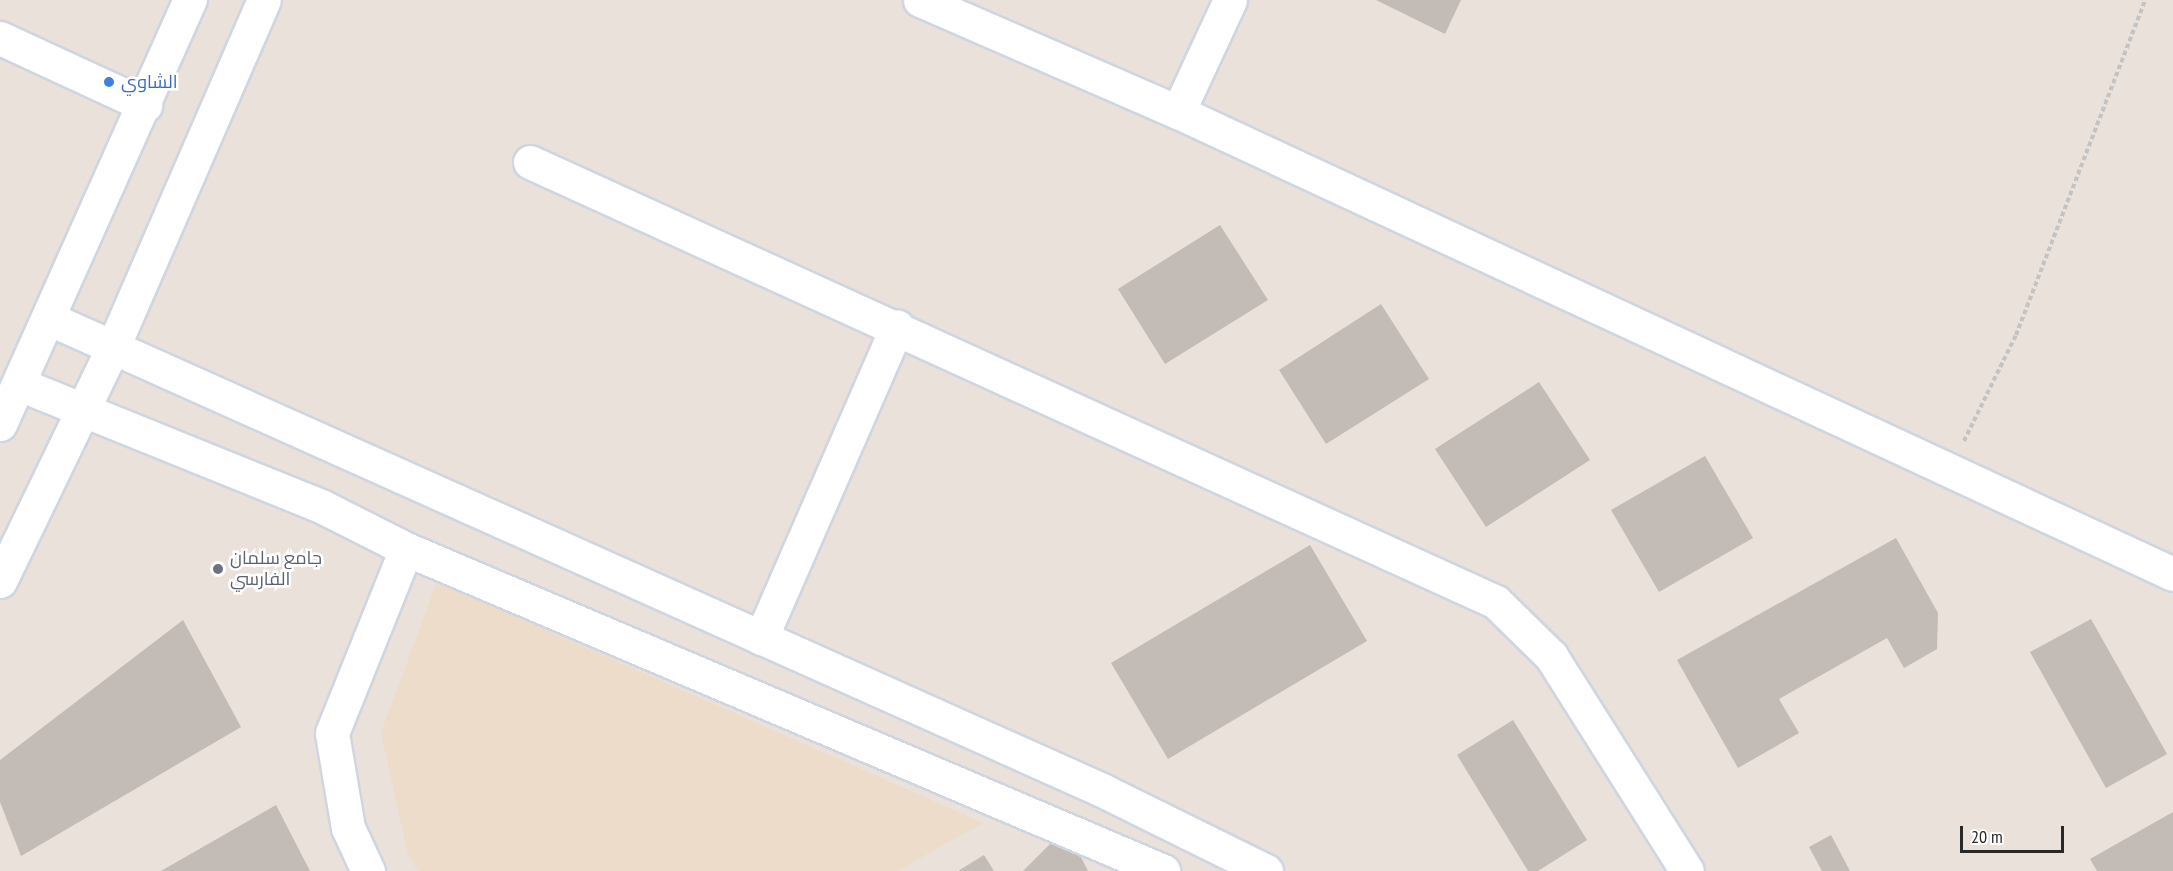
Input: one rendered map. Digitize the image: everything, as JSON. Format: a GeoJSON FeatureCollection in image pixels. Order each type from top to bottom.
{"type":"FeatureCollection","features":[{"type":"Feature","properties":{"kind":"street"},"geometry":{"type":"LineString","coordinates":[[0,424],[50,319],[190,0]]}},
{"type":"Feature","properties":{"kind":"street"},"geometry":{"type":"LineString","coordinates":[[0,581],[85,407],[264,0]]}},
{"type":"Feature","properties":{"kind":"street"},"geometry":{"type":"LineString","coordinates":[[920,0],[1178,112],[1951,468],[2173,574]]}},
{"type":"Feature","properties":{"kind":"street"},"geometry":{"type":"LineString","coordinates":[[1178,112],[1230,0]]}},
{"type":"Feature","properties":{"kind":"street"},"geometry":{"type":"LineString","coordinates":[[0,38],[145,105]]}},
{"type":"Feature","properties":{"kind":"street"},"geometry":{"type":"LineString","coordinates":[[530,162],[897,326],[1496,602],[1551,656],[1687,871]]}},
{"type":"Feature","properties":{"kind":"street"},"geometry":{"type":"LineString","coordinates":[[50,319],[1102,790],[1266,871]]}},
{"type":"Feature","properties":{"kind":"street"},"geometry":{"type":"LineString","coordinates":[[761,638],[897,326]]}},
{"type":"Feature","properties":{"kind":"street"},"geometry":{"type":"LineString","coordinates":[[19,384],[85,407],[323,507],[406,549],[1162,871]]}},
{"type":"Feature","properties":{"kind":"street"},"geometry":{"type":"LineString","coordinates":[[368,871],[348,828],[332,733],[406,549]]}},
{"type":"Feature","properties":{"kind":"path"},"geometry":{"type":"LineString","coordinates":[[1951,468],[2016,335],[2145,0]]}},
{"type":"Feature","properties":{"kind":"shaded area"},"geometry":{"type":"Polygon","coordinates":[[[437,582],[983,823],[897,871],[418,871],[408,854],[381,733],[437,582]]]}},
{"type":"Feature","properties":{"kind":"building"},"geometry":{"type":"Polygon","coordinates":[[[1376,0],[1461,0],[1445,34],[1376,0]]]}},
{"type":"Feature","properties":{"kind":"building"},"geometry":{"type":"Polygon","coordinates":[[[1220,225],[1268,300],[1165,364],[1118,289],[1220,225]]]}},
{"type":"Feature","properties":{"kind":"building"},"geometry":{"type":"Polygon","coordinates":[[[1381,304],[1429,379],[1326,444],[1279,370],[1381,304]]]}},
{"type":"Feature","properties":{"kind":"building"},"geometry":{"type":"Polygon","coordinates":[[[1539,382],[1590,460],[1486,527],[1435,449],[1539,382]]]}},
{"type":"Feature","properties":{"kind":"building"},"geometry":{"type":"Polygon","coordinates":[[[1705,456],[1753,538],[1659,592],[1611,510],[1705,456]]]}},
{"type":"Feature","properties":{"kind":"building"},"geometry":{"type":"Polygon","coordinates":[[[1896,538],[1938,613],[1937,649],[1904,668],[1887,638],[1779,699],[1799,733],[1738,768],[1677,660],[1896,538]]]}},
{"type":"Feature","properties":{"kind":"building"},"geometry":{"type":"Polygon","coordinates":[[[1310,545],[1367,641],[1168,759],[1111,663],[1310,545]]]}},
{"type":"Feature","properties":{"kind":"building"},"geometry":{"type":"Polygon","coordinates":[[[2091,619],[2167,754],[2106,788],[2030,652],[2091,619]]]}},
{"type":"Feature","properties":{"kind":"building"},"geometry":{"type":"Polygon","coordinates":[[[183,620],[241,727],[21,856],[0,802],[0,760],[183,620]]]}},
{"type":"Feature","properties":{"kind":"building"},"geometry":{"type":"Polygon","coordinates":[[[1513,720],[1587,840],[1538,871],[1528,871],[1457,755],[1513,720]]]}},
{"type":"Feature","properties":{"kind":"building"},"geometry":{"type":"Polygon","coordinates":[[[276,805],[310,871],[161,871],[276,805]]]}},
{"type":"Feature","properties":{"kind":"building"},"geometry":{"type":"Polygon","coordinates":[[[2173,812],[2173,871],[2097,871],[2090,859],[2173,812]]]}},
{"type":"Feature","properties":{"kind":"building"},"geometry":{"type":"Polygon","coordinates":[[[1066,828],[1088,871],[1023,871],[1066,828]]]}},
{"type":"Feature","properties":{"kind":"building"},"geometry":{"type":"Polygon","coordinates":[[[1831,835],[1850,871],[1822,871],[1809,847],[1831,835]]]}},
{"type":"Feature","properties":{"kind":"building"},"geometry":{"type":"Polygon","coordinates":[[[984,855],[994,871],[958,871],[984,855]]]}},
{"type":"Feature","properties":{"kind":"place","name":"الشاوي"},"geometry":{"type":"Point","coordinates":[109,82]}},
{"type":"Feature","properties":{"kind":"place","name":"جامع سلمان الفارسي"},"geometry":{"type":"Point","coordinates":[218,569]}}]}
